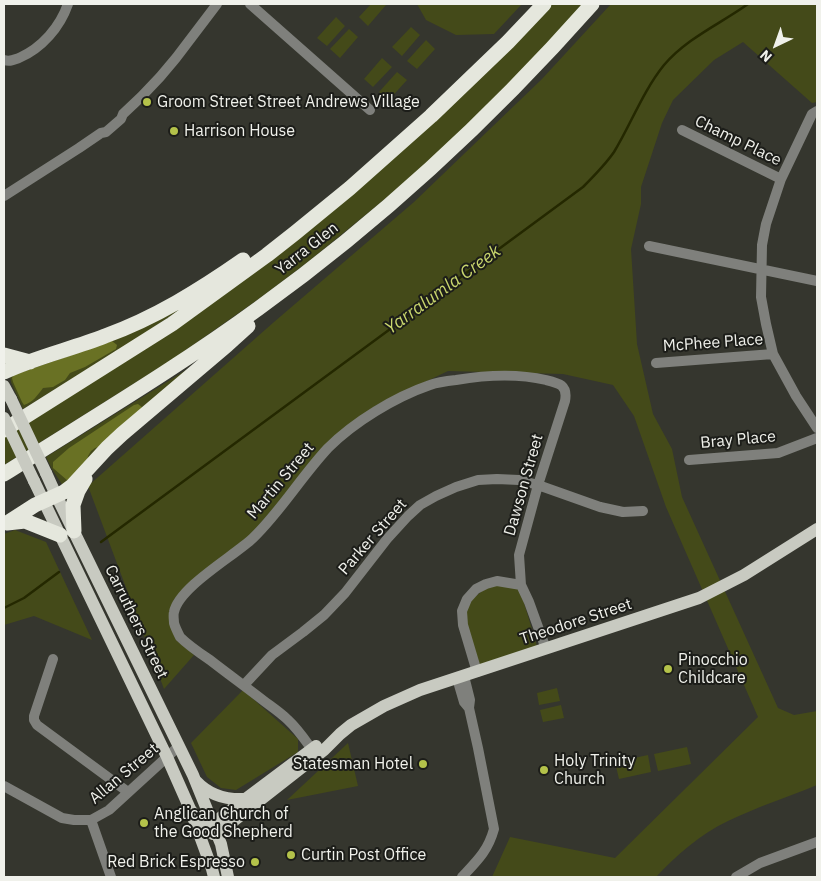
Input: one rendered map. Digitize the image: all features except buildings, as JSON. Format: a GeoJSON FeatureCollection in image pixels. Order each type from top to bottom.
{"type":"FeatureCollection","features":[{"type":"Feature","properties":{"kind":"highway","name":"Yarra Glen"},"geometry":{"type":"LineString","coordinates":[[4,430],[172,324],[267,256],[378,164],[431,116],[508,42],[544,4]]}},
{"type":"Feature","properties":{"kind":"highway","name":"Yarra Glen"},"geometry":{"type":"LineString","coordinates":[[4,474],[191,356],[259,309],[312,268],[386,207],[457,144],[533,68],[592,4]]}},
{"type":"Feature","properties":{"kind":"highway"},"geometry":{"type":"LineString","coordinates":[[4,372],[140,322],[202,288],[290,227],[347,183],[508,42]]}},
{"type":"Feature","properties":{"kind":"highway"},"geometry":{"type":"LineString","coordinates":[[5,523],[34,505],[72,486],[122,434],[227,345],[312,268]]}},
{"type":"Feature","properties":{"kind":"highway"},"geometry":{"type":"LineString","coordinates":[[4,355],[30,362]]}},
{"type":"Feature","properties":{"kind":"highway"},"geometry":{"type":"LineString","coordinates":[[5,523],[25,521],[67,533],[78,491],[94,462]]}},
{"type":"Feature","properties":{"kind":"main road","name":"Carruthers Street"},"geometry":{"type":"LineString","coordinates":[[4,386],[46,473],[50,498],[67,533],[193,775],[220,844],[228,877]]}},
{"type":"Feature","properties":{"kind":"main road","name":"Carruthers Street"},"geometry":{"type":"LineString","coordinates":[[4,418],[34,481],[50,498]]}},
{"type":"Feature","properties":{"kind":"main road","name":"Theodore Street"},"geometry":{"type":"LineString","coordinates":[[214,830],[220,818],[245,799],[314,753],[324,750],[350,726],[384,706],[420,690],[699,598],[744,575],[817,529]]}},
{"type":"Feature","properties":{"kind":"main road","name":"Carruthers Street"},"geometry":{"type":"LineString","coordinates":[[67,533],[190,808],[213,873]]}},
{"type":"Feature","properties":{"kind":"main road","name":"Theodore Street"},"geometry":{"type":"LineString","coordinates":[[214,830],[227,826],[314,753]]}},
{"type":"Feature","properties":{"kind":"main road"},"geometry":{"type":"LineString","coordinates":[[193,775],[197,782],[211,793],[228,799],[245,799]]}},
{"type":"Feature","properties":{"kind":"main road"},"geometry":{"type":"LineString","coordinates":[[190,808],[201,824],[214,830],[211,843],[213,873]]}},
{"type":"Feature","properties":{"kind":"street"},"geometry":{"type":"LineString","coordinates":[[4,60],[8,62],[26,55],[48,38],[68,4]]}},
{"type":"Feature","properties":{"kind":"street"},"geometry":{"type":"LineString","coordinates":[[4,196],[101,133],[106,132],[121,119],[123,114],[156,82],[217,4]]}},
{"type":"Feature","properties":{"kind":"street"},"geometry":{"type":"LineString","coordinates":[[250,4],[370,110]]}},
{"type":"Feature","properties":{"kind":"street"},"geometry":{"type":"LineString","coordinates":[[817,111],[812,114],[781,179],[766,224],[762,244],[761,269],[761,297],[773,354],[796,396],[817,428]]}},
{"type":"Feature","properties":{"kind":"street","name":"Champ Place"},"geometry":{"type":"LineString","coordinates":[[682,130],[781,179]]}},
{"type":"Feature","properties":{"kind":"street"},"geometry":{"type":"LineString","coordinates":[[649,246],[817,281]]}},
{"type":"Feature","properties":{"kind":"street","name":"McPhee Place"},"geometry":{"type":"LineString","coordinates":[[656,362],[773,354]]}},
{"type":"Feature","properties":{"kind":"street","name":"Martin Street"},"geometry":{"type":"LineString","coordinates":[[314,753],[300,732],[287,719],[180,637],[174,625],[173,612],[179,601],[205,574],[251,540],[269,522],[308,471],[330,447],[351,428],[372,413],[396,400],[431,385],[480,376],[509,375],[538,378],[558,383],[564,388],[566,394]]}},
{"type":"Feature","properties":{"kind":"street","name":"Dawson Street"},"geometry":{"type":"LineString","coordinates":[[546,649],[529,602],[521,586],[519,555],[566,394]]}},
{"type":"Feature","properties":{"kind":"street","name":"Bray Place"},"geometry":{"type":"LineString","coordinates":[[689,460],[778,453],[817,438]]}},
{"type":"Feature","properties":{"kind":"street","name":"Parker Street"},"geometry":{"type":"LineString","coordinates":[[244,685],[272,655],[324,615],[345,593],[387,539],[408,516],[420,505],[456,487],[478,480],[519,480],[623,512],[643,511]]}},
{"type":"Feature","properties":{"kind":"street"},"geometry":{"type":"LineString","coordinates":[[477,672],[462,625],[462,610],[467,599],[476,589],[497,581],[521,586]]}},
{"type":"Feature","properties":{"kind":"street"},"geometry":{"type":"LineString","coordinates":[[53,659],[34,720],[37,725],[128,792]]}},
{"type":"Feature","properties":{"kind":"street"},"geometry":{"type":"LineString","coordinates":[[461,677],[470,700],[469,708],[494,829],[487,848],[462,877]]}},
{"type":"Feature","properties":{"kind":"street","name":"Allan Street"},"geometry":{"type":"LineString","coordinates":[[4,786],[62,818],[91,820],[109,810],[179,746]]}},
{"type":"Feature","properties":{"kind":"street"},"geometry":{"type":"LineString","coordinates":[[91,820],[111,877]]}},
{"type":"Feature","properties":{"kind":"street"},"geometry":{"type":"LineString","coordinates":[[736,877],[760,863],[817,842]]}},
{"type":"Feature","properties":{"kind":"green space"},"geometry":{"type":"Polygon","coordinates":[[[371,4],[386,5],[368,26],[359,17],[371,4]]]}},
{"type":"Feature","properties":{"kind":"green space"},"geometry":{"type":"Polygon","coordinates":[[[417,4],[522,4],[494,34],[456,35],[426,20],[417,4]]]}},
{"type":"Feature","properties":{"kind":"green space"},"geometry":{"type":"Polygon","coordinates":[[[550,4],[587,4],[440,154],[309,261],[260,298],[173,359],[4,465],[4,436],[191,317],[550,4]]]}},
{"type":"Feature","properties":{"kind":"green space"},"geometry":{"type":"Polygon","coordinates":[[[611,4],[817,4],[817,102],[812,103],[743,42],[714,60],[673,100],[662,123],[641,187],[641,204],[631,249],[637,344],[653,414],[672,449],[682,497],[778,708],[794,715],[817,711],[817,785],[750,811],[718,826],[689,846],[656,877],[492,877],[510,837],[615,858],[758,717],[666,507],[634,416],[613,385],[563,374],[448,371],[375,406],[324,448],[248,538],[174,599],[170,619],[176,640],[194,655],[164,689],[88,486],[414,202],[542,79],[611,4]]]}},
{"type":"Feature","properties":{"kind":"green space"},"geometry":{"type":"Polygon","coordinates":[[[336,17],[345,26],[327,46],[317,38],[336,17]]]}},
{"type":"Feature","properties":{"kind":"green space"},"geometry":{"type":"Polygon","coordinates":[[[411,27],[420,35],[402,56],[392,47],[411,27]]]}},
{"type":"Feature","properties":{"kind":"green space"},"geometry":{"type":"Polygon","coordinates":[[[349,29],[358,37],[340,58],[330,49],[349,29]]]}},
{"type":"Feature","properties":{"kind":"green space"},"geometry":{"type":"Polygon","coordinates":[[[426,40],[435,49],[417,69],[407,61],[426,40]]]}},
{"type":"Feature","properties":{"kind":"green space"},"geometry":{"type":"Polygon","coordinates":[[[382,58],[392,67],[373,87],[364,79],[382,58]]]}},
{"type":"Feature","properties":{"kind":"green space"},"geometry":{"type":"Polygon","coordinates":[[[397,72],[407,80],[388,101],[379,92],[397,72]]]}},
{"type":"Feature","properties":{"kind":"green space"},"geometry":{"type":"Polygon","coordinates":[[[197,298],[135,340],[23,409],[10,376],[197,298]]]}},
{"type":"Feature","properties":{"kind":"green space"},"geometry":{"type":"Polygon","coordinates":[[[112,341],[117,345],[116,349],[85,367],[70,373],[65,380],[53,387],[43,388],[37,396],[24,405],[13,382],[12,378],[14,375],[112,341]]]}},
{"type":"Feature","properties":{"kind":"green space"},"geometry":{"type":"Polygon","coordinates":[[[191,367],[63,486],[46,457],[191,367]]]}},
{"type":"Feature","properties":{"kind":"green space"},"geometry":{"type":"Polygon","coordinates":[[[138,404],[143,408],[102,446],[91,451],[87,462],[68,481],[53,468],[53,462],[69,448],[138,404]]]}},
{"type":"Feature","properties":{"kind":"green space"},"geometry":{"type":"Polygon","coordinates":[[[15,530],[46,542],[92,640],[34,616],[4,625],[4,534],[15,530]]]}},
{"type":"Feature","properties":{"kind":"green space"},"geometry":{"type":"Polygon","coordinates":[[[518,583],[537,646],[479,667],[466,623],[465,611],[470,601],[487,587],[518,583]]]}},
{"type":"Feature","properties":{"kind":"green space"},"geometry":{"type":"Polygon","coordinates":[[[557,688],[560,701],[539,705],[537,693],[557,688]]]}},
{"type":"Feature","properties":{"kind":"green space"},"geometry":{"type":"Polygon","coordinates":[[[243,690],[298,739],[298,752],[236,790],[221,788],[207,777],[191,743],[243,690]]]}},
{"type":"Feature","properties":{"kind":"green space"},"geometry":{"type":"Polygon","coordinates":[[[561,705],[564,718],[543,722],[540,710],[561,705]]]}},
{"type":"Feature","properties":{"kind":"green space"},"geometry":{"type":"Polygon","coordinates":[[[348,743],[358,786],[287,800],[348,743]]]}},
{"type":"Feature","properties":{"kind":"green space"},"geometry":{"type":"Polygon","coordinates":[[[687,747],[691,764],[658,771],[654,754],[687,747]]]}},
{"type":"Feature","properties":{"kind":"green space"},"geometry":{"type":"Polygon","coordinates":[[[648,755],[651,772],[619,779],[615,762],[648,755]]]}},
{"type":"Feature","properties":{"kind":"waterway","name":"Yarralumla Creek"},"geometry":{"type":"LineString","coordinates":[[101,542],[583,187],[614,152],[650,86],[673,55],[693,39],[748,4]]}},
{"type":"Feature","properties":{"kind":"waterway","name":"Yarralumla Creek"},"geometry":{"type":"LineString","coordinates":[[4,608],[24,598],[59,572]]}},
{"type":"Feature","properties":{"kind":"place","name":"Groom Street Street Andrews Village"},"geometry":{"type":"Point","coordinates":[147,102]}},
{"type":"Feature","properties":{"kind":"place","name":"Harrison House"},"geometry":{"type":"Point","coordinates":[174,131]}},
{"type":"Feature","properties":{"kind":"place","name":"Pinocchio Childcare"},"geometry":{"type":"Point","coordinates":[668,669]}},
{"type":"Feature","properties":{"kind":"place","name":"Statesman Hotel"},"geometry":{"type":"Point","coordinates":[423,764]}},
{"type":"Feature","properties":{"kind":"place","name":"Holy Trinity Church"},"geometry":{"type":"Point","coordinates":[544,770]}},
{"type":"Feature","properties":{"kind":"place","name":"Anglican Church of the Good Shepherd"},"geometry":{"type":"Point","coordinates":[144,823]}},
{"type":"Feature","properties":{"kind":"place","name":"Curtin Post Office"},"geometry":{"type":"Point","coordinates":[291,855]}},
{"type":"Feature","properties":{"kind":"place","name":"Red Brick Espresso"},"geometry":{"type":"Point","coordinates":[255,862]}}]}
